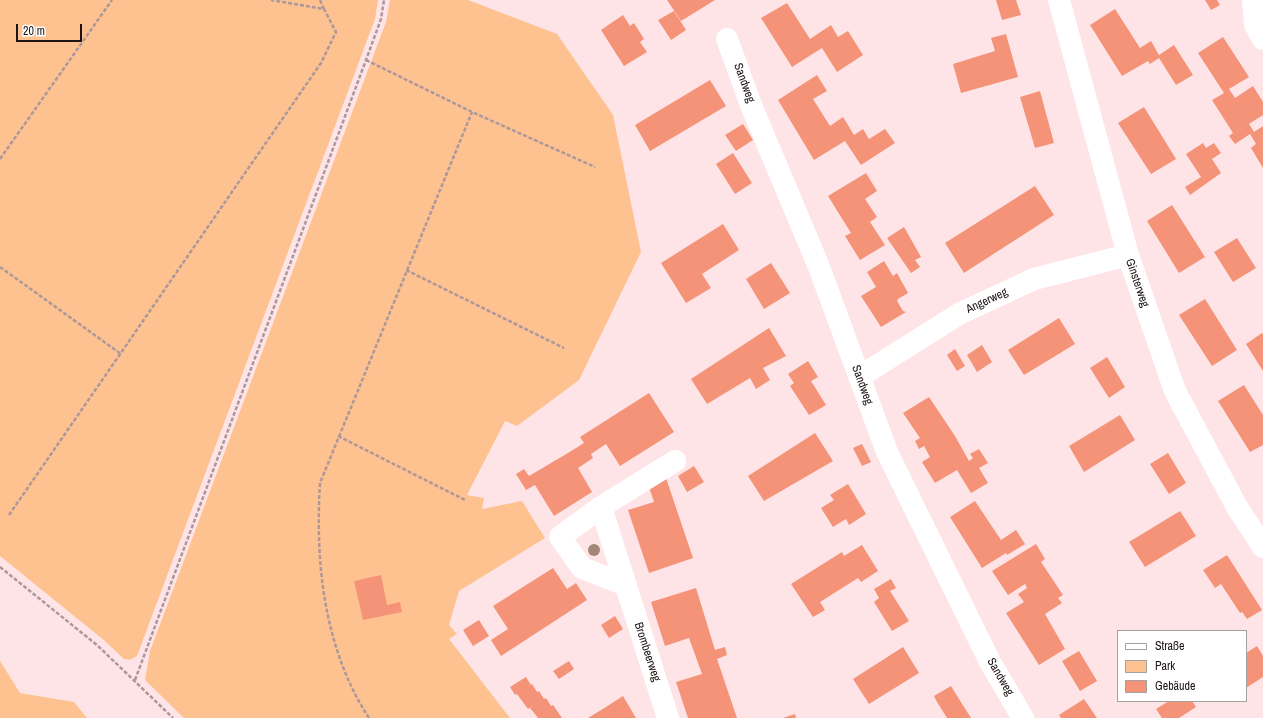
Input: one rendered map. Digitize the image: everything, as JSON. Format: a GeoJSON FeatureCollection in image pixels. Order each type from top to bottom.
{"type":"FeatureCollection","features":[{"type":"Feature","properties":{"kind":"street","name":"Ginsterweg"},"geometry":{"type":"LineString","coordinates":[[1059,0],[1128,255],[1175,391],[1237,507],[1263,547]]}},
{"type":"Feature","properties":{"kind":"street"},"geometry":{"type":"LineString","coordinates":[[1253,0],[1255,25],[1263,39]]}},
{"type":"Feature","properties":{"kind":"street","name":"Sandweg"},"geometry":{"type":"LineString","coordinates":[[727,39],[752,105],[819,267],[886,452],[990,662],[1023,718]]}},
{"type":"Feature","properties":{"kind":"street","name":"Angerweg"},"geometry":{"type":"LineString","coordinates":[[859,377],[959,314],[1028,282],[1128,255]]}},
{"type":"Feature","properties":{"kind":"street"},"geometry":{"type":"LineString","coordinates":[[626,585],[582,568],[560,537],[601,507],[675,461]]}},
{"type":"Feature","properties":{"kind":"street","name":"Brombeerweg"},"geometry":{"type":"LineString","coordinates":[[601,507],[668,718]]}},
{"type":"Feature","properties":{"kind":"path"},"geometry":{"type":"LineString","coordinates":[[0,159],[112,0]]}},
{"type":"Feature","properties":{"kind":"path"},"geometry":{"type":"LineString","coordinates":[[271,0],[324,9]]}},
{"type":"Feature","properties":{"kind":"path"},"geometry":{"type":"LineString","coordinates":[[9,515],[321,63],[336,32],[320,0]]}},
{"type":"Feature","properties":{"kind":"path"},"geometry":{"type":"LineString","coordinates":[[135,680],[366,60],[381,19],[384,0]]}},
{"type":"Feature","properties":{"kind":"path"},"geometry":{"type":"LineString","coordinates":[[366,60],[472,112],[595,168]]}},
{"type":"Feature","properties":{"kind":"path"},"geometry":{"type":"LineString","coordinates":[[369,718],[342,668],[328,618],[319,556],[317,520],[320,483],[472,112]]}},
{"type":"Feature","properties":{"kind":"path"},"geometry":{"type":"LineString","coordinates":[[0,267],[121,354]]}},
{"type":"Feature","properties":{"kind":"path"},"geometry":{"type":"LineString","coordinates":[[406,270],[564,348]]}},
{"type":"Feature","properties":{"kind":"path"},"geometry":{"type":"LineString","coordinates":[[338,436],[466,500]]}},
{"type":"Feature","properties":{"kind":"path"},"geometry":{"type":"LineString","coordinates":[[0,567],[97,644],[173,718]]}},
{"type":"Feature","properties":{"kind":"green space"},"geometry":{"type":"Polygon","coordinates":[[[0,0],[378,0],[375,19],[137,656],[130,660],[124,659],[105,641],[0,556],[0,0]]]}},
{"type":"Feature","properties":{"kind":"green space"},"geometry":{"type":"Polygon","coordinates":[[[390,0],[468,0],[557,34],[613,115],[641,252],[579,380],[517,426],[505,421],[467,495],[484,498],[482,509],[522,501],[545,538],[459,591],[449,625],[457,634],[449,639],[510,718],[184,718],[145,680],[150,651],[386,22],[390,0]]]}},
{"type":"Feature","properties":{"kind":"green space"},"geometry":{"type":"Polygon","coordinates":[[[0,661],[20,693],[74,702],[87,718],[0,718],[0,661]]]}},
{"type":"Feature","properties":{"kind":"building"},"geometry":{"type":"Polygon","coordinates":[[[667,0],[715,0],[681,21],[667,0]]]}},
{"type":"Feature","properties":{"kind":"building"},"geometry":{"type":"Polygon","coordinates":[[[996,0],[1016,0],[1021,15],[1002,20],[996,0]]]}},
{"type":"Feature","properties":{"kind":"building"},"geometry":{"type":"Polygon","coordinates":[[[1205,0],[1217,0],[1220,5],[1211,10],[1205,0]]]}},
{"type":"Feature","properties":{"kind":"building"},"geometry":{"type":"Polygon","coordinates":[[[787,3],[810,39],[831,25],[838,37],[848,31],[863,55],[837,72],[822,48],[792,67],[761,18],[787,3]]]}},
{"type":"Feature","properties":{"kind":"building"},"geometry":{"type":"Polygon","coordinates":[[[1115,9],[1140,48],[1151,41],[1159,55],[1174,45],[1193,75],[1176,85],[1159,58],[1150,64],[1148,61],[1122,76],[1090,25],[1115,9]]]}},
{"type":"Feature","properties":{"kind":"building"},"geometry":{"type":"Polygon","coordinates":[[[674,11],[686,30],[671,40],[658,20],[674,11]]]}},
{"type":"Feature","properties":{"kind":"building"},"geometry":{"type":"Polygon","coordinates":[[[623,15],[630,26],[634,23],[644,39],[640,42],[647,52],[624,66],[601,30],[623,15]]]}},
{"type":"Feature","properties":{"kind":"building"},"geometry":{"type":"Polygon","coordinates":[[[1006,34],[1018,77],[961,93],[953,64],[995,51],[991,38],[1006,34]]]}},
{"type":"Feature","properties":{"kind":"building"},"geometry":{"type":"Polygon","coordinates":[[[1223,37],[1249,77],[1229,89],[1235,98],[1253,86],[1263,102],[1263,115],[1249,124],[1254,132],[1263,126],[1263,168],[1251,148],[1256,144],[1250,134],[1235,144],[1229,136],[1233,133],[1212,100],[1224,93],[1198,53],[1223,37]]]}},
{"type":"Feature","properties":{"kind":"building"},"geometry":{"type":"Polygon","coordinates":[[[817,75],[827,91],[813,99],[830,126],[843,117],[854,135],[863,129],[869,139],[885,129],[895,143],[861,165],[845,141],[814,160],[778,100],[817,75]]]}},
{"type":"Feature","properties":{"kind":"building"},"geometry":{"type":"Polygon","coordinates":[[[710,80],[726,106],[650,151],[635,125],[710,80]]]}},
{"type":"Feature","properties":{"kind":"building"},"geometry":{"type":"Polygon","coordinates":[[[1040,91],[1054,143],[1035,148],[1020,97],[1040,91]]]}},
{"type":"Feature","properties":{"kind":"building"},"geometry":{"type":"Polygon","coordinates":[[[1144,107],[1176,159],[1151,174],[1118,123],[1144,107]]]}},
{"type":"Feature","properties":{"kind":"building"},"geometry":{"type":"Polygon","coordinates":[[[743,124],[753,140],[736,151],[725,135],[743,124]]]}},
{"type":"Feature","properties":{"kind":"building"},"geometry":{"type":"Polygon","coordinates":[[[1203,143],[1206,148],[1214,143],[1221,153],[1212,159],[1221,173],[1190,195],[1185,187],[1201,177],[1186,154],[1203,143]]]}},
{"type":"Feature","properties":{"kind":"building"},"geometry":{"type":"Polygon","coordinates":[[[733,153],[752,183],[735,194],[716,164],[733,153]]]}},
{"type":"Feature","properties":{"kind":"building"},"geometry":{"type":"Polygon","coordinates":[[[866,173],[877,191],[865,199],[877,217],[870,222],[885,245],[860,260],[845,236],[851,233],[828,196],[866,173]]]}},
{"type":"Feature","properties":{"kind":"building"},"geometry":{"type":"Polygon","coordinates":[[[1035,186],[1054,215],[964,273],[945,243],[1035,186]]]}},
{"type":"Feature","properties":{"kind":"building"},"geometry":{"type":"Polygon","coordinates":[[[1172,205],[1205,257],[1179,273],[1147,221],[1172,205]]]}},
{"type":"Feature","properties":{"kind":"building"},"geometry":{"type":"Polygon","coordinates":[[[723,224],[739,250],[702,274],[711,288],[686,303],[661,263],[723,224]]]}},
{"type":"Feature","properties":{"kind":"building"},"geometry":{"type":"Polygon","coordinates":[[[904,227],[921,257],[915,260],[920,267],[911,273],[887,238],[904,227]]]}},
{"type":"Feature","properties":{"kind":"building"},"geometry":{"type":"Polygon","coordinates":[[[1237,238],[1256,268],[1233,282],[1214,252],[1237,238]]]}},
{"type":"Feature","properties":{"kind":"building"},"geometry":{"type":"Polygon","coordinates":[[[884,261],[893,276],[897,273],[908,293],[897,301],[903,311],[906,312],[881,327],[861,296],[876,287],[867,272],[884,261]]]}},
{"type":"Feature","properties":{"kind":"building"},"geometry":{"type":"Polygon","coordinates":[[[771,263],[790,293],[764,309],[746,279],[771,263]]]}},
{"type":"Feature","properties":{"kind":"building"},"geometry":{"type":"Polygon","coordinates":[[[1205,299],[1237,350],[1212,366],[1179,315],[1205,299]]]}},
{"type":"Feature","properties":{"kind":"building"},"geometry":{"type":"Polygon","coordinates":[[[1059,318],[1075,344],[1024,375],[1008,350],[1059,318]]]}},
{"type":"Feature","properties":{"kind":"building"},"geometry":{"type":"Polygon","coordinates":[[[769,328],[786,356],[763,368],[770,380],[756,389],[750,378],[707,404],[691,379],[769,328]]]}},
{"type":"Feature","properties":{"kind":"building"},"geometry":{"type":"Polygon","coordinates":[[[1262,333],[1263,334],[1263,371],[1246,344],[1262,333]]]}},
{"type":"Feature","properties":{"kind":"building"},"geometry":{"type":"Polygon","coordinates":[[[982,345],[992,362],[977,372],[967,355],[982,345]]]}},
{"type":"Feature","properties":{"kind":"building"},"geometry":{"type":"Polygon","coordinates":[[[955,349],[965,366],[957,371],[947,355],[955,349]]]}},
{"type":"Feature","properties":{"kind":"building"},"geometry":{"type":"Polygon","coordinates":[[[1107,357],[1125,387],[1109,398],[1090,368],[1107,357]]]}},
{"type":"Feature","properties":{"kind":"building"},"geometry":{"type":"Polygon","coordinates":[[[808,361],[818,377],[811,381],[826,405],[809,415],[790,386],[794,383],[788,374],[808,361]]]}},
{"type":"Feature","properties":{"kind":"building"},"geometry":{"type":"Polygon","coordinates":[[[1244,385],[1263,415],[1263,445],[1250,452],[1218,401],[1244,385]]]}},
{"type":"Feature","properties":{"kind":"building"},"geometry":{"type":"Polygon","coordinates":[[[649,393],[674,432],[620,466],[606,444],[591,454],[593,458],[578,468],[592,492],[554,516],[535,485],[526,490],[516,474],[524,469],[529,476],[568,453],[584,443],[580,437],[649,393]]]}},
{"type":"Feature","properties":{"kind":"building"},"geometry":{"type":"Polygon","coordinates":[[[929,397],[955,436],[969,461],[973,458],[970,454],[979,449],[988,463],[979,468],[988,483],[971,493],[957,470],[935,483],[922,462],[930,457],[924,446],[919,449],[915,441],[920,438],[903,413],[929,397]]]}},
{"type":"Feature","properties":{"kind":"building"},"geometry":{"type":"Polygon","coordinates":[[[1120,415],[1135,440],[1084,472],[1069,446],[1120,415]]]}},
{"type":"Feature","properties":{"kind":"building"},"geometry":{"type":"Polygon","coordinates":[[[815,433],[833,461],[764,501],[748,476],[815,433]]]}},
{"type":"Feature","properties":{"kind":"building"},"geometry":{"type":"Polygon","coordinates":[[[862,444],[871,462],[862,466],[853,448],[862,444]]]}},
{"type":"Feature","properties":{"kind":"building"},"geometry":{"type":"Polygon","coordinates":[[[1168,453],[1186,483],[1169,494],[1150,464],[1168,453]]]}},
{"type":"Feature","properties":{"kind":"building"},"geometry":{"type":"Polygon","coordinates":[[[694,466],[704,482],[687,492],[678,476],[694,466]]]}},
{"type":"Feature","properties":{"kind":"building"},"geometry":{"type":"Polygon","coordinates":[[[666,478],[693,558],[649,573],[628,510],[654,502],[648,484],[666,478]]]}},
{"type":"Feature","properties":{"kind":"building"},"geometry":{"type":"Polygon","coordinates":[[[848,484],[866,514],[849,525],[846,519],[833,527],[821,508],[834,500],[830,495],[848,484]]]}},
{"type":"Feature","properties":{"kind":"building"},"geometry":{"type":"Polygon","coordinates":[[[975,501],[1001,540],[1016,530],[1025,544],[1007,555],[1006,553],[982,568],[950,517],[975,501]]]}},
{"type":"Feature","properties":{"kind":"building"},"geometry":{"type":"Polygon","coordinates":[[[1180,511],[1196,536],[1145,567],[1129,542],[1180,511]]]}},
{"type":"Feature","properties":{"kind":"building"},"geometry":{"type":"Polygon","coordinates":[[[1036,544],[1045,559],[1041,562],[1063,595],[1058,598],[1062,603],[1045,614],[1065,649],[1039,665],[1006,613],[1024,602],[1018,594],[1027,588],[1025,584],[1008,595],[992,571],[1036,544]]]}},
{"type":"Feature","properties":{"kind":"building"},"geometry":{"type":"Polygon","coordinates":[[[862,545],[878,571],[861,582],[858,578],[820,602],[825,610],[813,617],[791,584],[842,552],[844,556],[862,545]]]}},
{"type":"Feature","properties":{"kind":"building"},"geometry":{"type":"Polygon","coordinates":[[[1227,555],[1262,610],[1247,619],[1242,612],[1240,613],[1221,584],[1215,588],[1203,570],[1227,555]]]}},
{"type":"Feature","properties":{"kind":"building"},"geometry":{"type":"Polygon","coordinates":[[[553,568],[567,589],[576,583],[587,600],[501,656],[491,640],[508,629],[493,606],[553,568]]]}},
{"type":"Feature","properties":{"kind":"building"},"geometry":{"type":"Polygon","coordinates":[[[381,575],[387,605],[400,602],[402,612],[363,620],[354,581],[381,575]]]}},
{"type":"Feature","properties":{"kind":"building"},"geometry":{"type":"Polygon","coordinates":[[[891,579],[896,588],[890,591],[909,621],[892,631],[874,602],[879,598],[874,589],[891,579]]]}},
{"type":"Feature","properties":{"kind":"building"},"geometry":{"type":"Polygon","coordinates":[[[696,588],[715,650],[725,647],[727,655],[717,659],[737,718],[688,718],[676,682],[702,674],[689,638],[665,646],[651,602],[696,588]]]}},
{"type":"Feature","properties":{"kind":"building"},"geometry":{"type":"Polygon","coordinates":[[[615,616],[623,629],[609,638],[601,625],[615,616]]]}},
{"type":"Feature","properties":{"kind":"building"},"geometry":{"type":"Polygon","coordinates":[[[479,620],[489,636],[473,646],[463,630],[479,620]]]}},
{"type":"Feature","properties":{"kind":"building"},"geometry":{"type":"Polygon","coordinates":[[[1257,646],[1263,656],[1263,677],[1247,687],[1247,652],[1257,646]]]}},
{"type":"Feature","properties":{"kind":"building"},"geometry":{"type":"Polygon","coordinates":[[[903,647],[919,673],[869,704],[853,679],[903,647]]]}},
{"type":"Feature","properties":{"kind":"building"},"geometry":{"type":"Polygon","coordinates":[[[1079,651],[1097,681],[1080,691],[1062,661],[1079,651]]]}},
{"type":"Feature","properties":{"kind":"building"},"geometry":{"type":"Polygon","coordinates":[[[569,661],[574,669],[559,679],[553,671],[569,661]]]}},
{"type":"Feature","properties":{"kind":"building"},"geometry":{"type":"Polygon","coordinates":[[[526,677],[537,692],[539,691],[544,699],[546,698],[551,706],[553,705],[562,718],[538,718],[530,708],[534,705],[528,709],[517,694],[515,695],[510,687],[526,677]]]}},
{"type":"Feature","properties":{"kind":"building"},"geometry":{"type":"Polygon","coordinates":[[[951,686],[971,718],[947,718],[937,702],[934,696],[951,686]]]}},
{"type":"Feature","properties":{"kind":"building"},"geometry":{"type":"Polygon","coordinates":[[[623,696],[636,718],[588,718],[606,707],[623,696]]]}},
{"type":"Feature","properties":{"kind":"building"},"geometry":{"type":"Polygon","coordinates":[[[1084,699],[1097,718],[1061,718],[1059,715],[1084,699]]]}},
{"type":"Feature","properties":{"kind":"building"},"geometry":{"type":"Polygon","coordinates":[[[1167,702],[1193,702],[1196,707],[1179,718],[1162,718],[1156,709],[1167,702]]]}},
{"type":"Feature","properties":{"kind":"building"},"geometry":{"type":"Polygon","coordinates":[[[795,714],[796,718],[783,718],[795,714]]]}}]}
